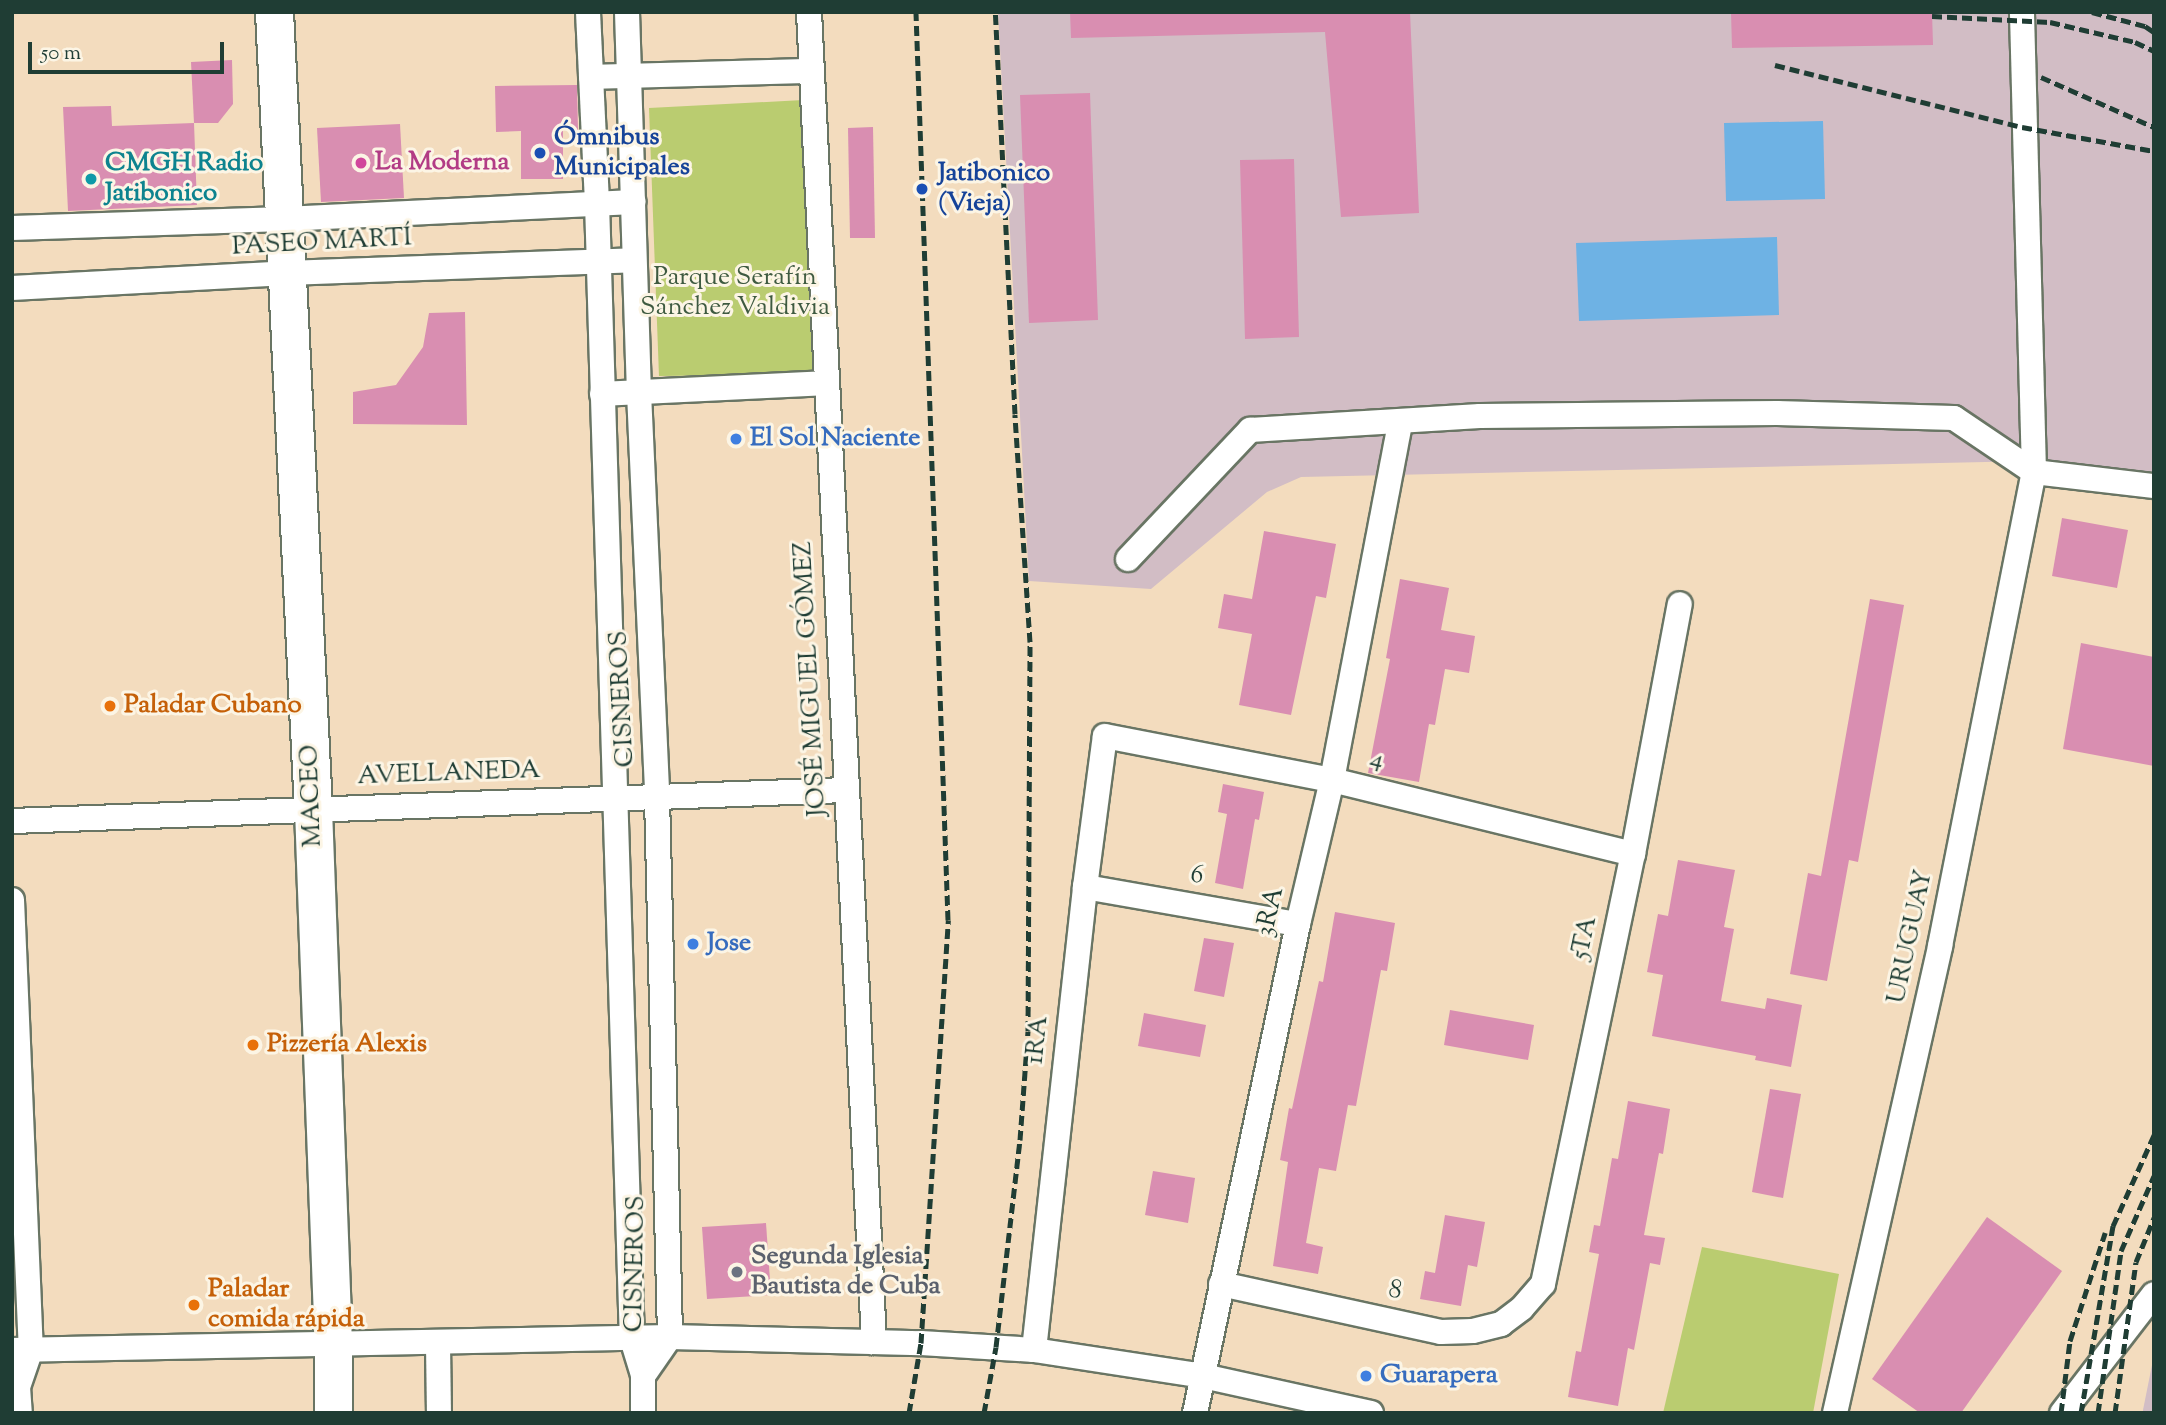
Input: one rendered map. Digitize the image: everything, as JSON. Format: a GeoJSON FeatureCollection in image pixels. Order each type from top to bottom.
{"type":"FeatureCollection","features":[{"type":"Feature","properties":{"kind":"highway","name":"MACEO"},"geometry":{"type":"LineString","coordinates":[[274,12],[313,809],[333,1344],[333,1413]]}},
{"type":"Feature","properties":{"kind":"street","name":"CISNEROS"},"geometry":{"type":"LineString","coordinates":[[588,12],[597,203],[632,1339],[643,1376],[643,1413]]}},
{"type":"Feature","properties":{"kind":"street","name":"CISNEROS"},"geometry":{"type":"LineString","coordinates":[[627,12],[639,393],[657,796],[670,1337],[643,1376]]}},
{"type":"Feature","properties":{"kind":"street","name":"JOSÉ MIGUEL GÓMEZ"},"geometry":{"type":"LineString","coordinates":[[809,12],[874,1342]]}},
{"type":"Feature","properties":{"kind":"street","name":"URUGUAY"},"geometry":{"type":"LineString","coordinates":[[1835,1413],[1940,946],[2034,472],[2021,12]]}},
{"type":"Feature","properties":{"kind":"street"},"geometry":{"type":"LineString","coordinates":[[591,77],[812,71]]}},
{"type":"Feature","properties":{"kind":"street","name":"PASEO MARTÍ"},"geometry":{"type":"LineString","coordinates":[[12,228],[284,219],[634,201]]}},
{"type":"Feature","properties":{"kind":"street","name":"PASEO MARTÍ"},"geometry":{"type":"LineString","coordinates":[[12,288],[635,260]]}},
{"type":"Feature","properties":{"kind":"street"},"geometry":{"type":"LineString","coordinates":[[602,394],[827,383]]}},
{"type":"Feature","properties":{"kind":"street"},"geometry":{"type":"LineString","coordinates":[[1128,559],[1250,430],[1400,423],[1445,416],[1763,413],[1954,418],[2034,472],[2154,486]]}},
{"type":"Feature","properties":{"kind":"street","name":"3RA"},"geometry":{"type":"LineString","coordinates":[[1195,1413],[1298,924],[1332,780],[1400,423]]}},
{"type":"Feature","properties":{"kind":"street","name":"5TA"},"geometry":{"type":"LineString","coordinates":[[1543,1284],[1633,854],[1680,604]]}},
{"type":"Feature","properties":{"kind":"street","name":"4"},"geometry":{"type":"LineString","coordinates":[[1105,736],[1332,780],[1633,854]]}},
{"type":"Feature","properties":{"kind":"street","name":"1RA"},"geometry":{"type":"LineString","coordinates":[[1034,1350],[1085,887],[1105,736]]}},
{"type":"Feature","properties":{"kind":"street","name":"AVELLANEDA"},"geometry":{"type":"LineString","coordinates":[[12,821],[845,790]]}},
{"type":"Feature","properties":{"kind":"street","name":"6"},"geometry":{"type":"LineString","coordinates":[[1085,887],[1298,924]]}},
{"type":"Feature","properties":{"kind":"street"},"geometry":{"type":"LineString","coordinates":[[12,900],[22,1350],[15,1383],[20,1413]]}},
{"type":"Feature","properties":{"kind":"street","name":"8"},"geometry":{"type":"LineString","coordinates":[[1221,1284],[1441,1332],[1473,1331],[1501,1324],[1522,1308],[1543,1284]]}},
{"type":"Feature","properties":{"kind":"street"},"geometry":{"type":"LineString","coordinates":[[2062,1413],[2154,1294]]}},
{"type":"Feature","properties":{"kind":"street"},"geometry":{"type":"LineString","coordinates":[[22,1350],[438,1344],[670,1337],[874,1342],[1034,1350],[1203,1376],[1371,1413]]}},
{"type":"Feature","properties":{"kind":"street"},"geometry":{"type":"LineString","coordinates":[[438,1344],[439,1413]]}},
{"type":"Feature","properties":{"kind":"shaded area"},"geometry":{"type":"Polygon","coordinates":[[[998,12],[2154,12],[2154,487],[2032,461],[1301,477],[1267,492],[1151,589],[1029,581],[998,12]]]}},
{"type":"Feature","properties":{"kind":"shaded area"},"geometry":{"type":"Polygon","coordinates":[[[2154,1355],[2154,1413],[2143,1413],[2143,1410],[2154,1355]]]}},
{"type":"Feature","properties":{"kind":"green space","name":"Parque Serafín Sánchez Valdivia"},"geometry":{"type":"Polygon","coordinates":[[[803,100],[819,374],[659,376],[649,108],[803,100]]]}},
{"type":"Feature","properties":{"kind":"green space"},"geometry":{"type":"Polygon","coordinates":[[[1702,1247],[1839,1274],[1813,1413],[1663,1413],[1702,1247]]]}},
{"type":"Feature","properties":{"kind":"water"},"geometry":{"type":"Polygon","coordinates":[[[1823,121],[1825,199],[1726,201],[1724,123],[1823,121]]]}},
{"type":"Feature","properties":{"kind":"water"},"geometry":{"type":"Polygon","coordinates":[[[1777,237],[1779,315],[1579,321],[1576,243],[1777,237]]]}},
{"type":"Feature","properties":{"kind":"building"},"geometry":{"type":"Polygon","coordinates":[[[1070,12],[1410,12],[1419,213],[1341,217],[1325,32],[1071,38],[1070,12]]]}},
{"type":"Feature","properties":{"kind":"building"},"geometry":{"type":"Polygon","coordinates":[[[1731,12],[1932,12],[1933,45],[1732,48],[1731,12]]]}},
{"type":"Feature","properties":{"kind":"building"},"geometry":{"type":"Polygon","coordinates":[[[232,60],[233,104],[218,123],[194,123],[191,62],[232,60]]]}},
{"type":"Feature","properties":{"kind":"building"},"geometry":{"type":"Polygon","coordinates":[[[577,85],[578,130],[563,130],[563,179],[521,179],[521,131],[496,132],[495,86],[577,85]]]}},
{"type":"Feature","properties":{"kind":"building"},"geometry":{"type":"Polygon","coordinates":[[[1090,93],[1098,320],[1029,323],[1020,95],[1090,93]]]}},
{"type":"Feature","properties":{"kind":"building"},"geometry":{"type":"Polygon","coordinates":[[[111,106],[112,126],[194,123],[197,205],[68,211],[63,107],[111,106]]]}},
{"type":"Feature","properties":{"kind":"building","name":"La Moderna"},"geometry":{"type":"Polygon","coordinates":[[[400,124],[404,198],[321,202],[317,128],[400,124]]]}},
{"type":"Feature","properties":{"kind":"building"},"geometry":{"type":"Polygon","coordinates":[[[873,127],[875,238],[850,238],[848,128],[873,127]]]}},
{"type":"Feature","properties":{"kind":"building"},"geometry":{"type":"Polygon","coordinates":[[[1294,159],[1299,337],[1245,339],[1240,160],[1294,159]]]}},
{"type":"Feature","properties":{"kind":"building"},"geometry":{"type":"Polygon","coordinates":[[[465,312],[467,425],[353,424],[353,392],[396,385],[423,347],[429,313],[465,312]]]}},
{"type":"Feature","properties":{"kind":"building"},"geometry":{"type":"Polygon","coordinates":[[[2062,518],[2128,530],[2117,588],[2052,576],[2062,518]]]}},
{"type":"Feature","properties":{"kind":"building"},"geometry":{"type":"Polygon","coordinates":[[[1264,531],[1336,544],[1326,598],[1316,596],[1291,715],[1239,705],[1252,634],[1218,628],[1224,594],[1252,599],[1264,531]]]}},
{"type":"Feature","properties":{"kind":"building"},"geometry":{"type":"Polygon","coordinates":[[[1400,579],[1449,588],[1441,630],[1475,636],[1469,673],[1445,669],[1435,725],[1429,724],[1419,782],[1368,773],[1390,659],[1386,658],[1400,579]]]}},
{"type":"Feature","properties":{"kind":"building"},"geometry":{"type":"Polygon","coordinates":[[[1870,599],[1904,605],[1858,862],[1849,860],[1827,981],[1790,974],[1808,873],[1821,876],[1870,599]]]}},
{"type":"Feature","properties":{"kind":"building"},"geometry":{"type":"Polygon","coordinates":[[[2081,643],[2154,657],[2154,766],[2063,749],[2081,643]]]}},
{"type":"Feature","properties":{"kind":"building"},"geometry":{"type":"Polygon","coordinates":[[[1223,784],[1264,792],[1259,820],[1255,819],[1243,889],[1215,883],[1227,814],[1218,812],[1223,784]]]}},
{"type":"Feature","properties":{"kind":"building"},"geometry":{"type":"Polygon","coordinates":[[[1678,860],[1735,870],[1724,927],[1734,929],[1721,1001],[1765,1009],[1767,998],[1802,1005],[1791,1067],[1755,1060],[1756,1056],[1652,1036],[1663,975],[1647,972],[1658,914],[1668,916],[1678,860]]]}},
{"type":"Feature","properties":{"kind":"building"},"geometry":{"type":"Polygon","coordinates":[[[1335,912],[1395,923],[1387,971],[1381,970],[1356,1106],[1348,1105],[1336,1171],[1319,1168],[1306,1243],[1323,1247],[1318,1274],[1273,1266],[1288,1162],[1280,1160],[1289,1108],[1292,1109],[1319,981],[1323,982],[1335,912]]]}},
{"type":"Feature","properties":{"kind":"building"},"geometry":{"type":"Polygon","coordinates":[[[1204,938],[1234,943],[1224,997],[1194,991],[1204,938]]]}},
{"type":"Feature","properties":{"kind":"building"},"geometry":{"type":"Polygon","coordinates":[[[1450,1010],[1534,1025],[1528,1060],[1444,1045],[1450,1010]]]}},
{"type":"Feature","properties":{"kind":"building"},"geometry":{"type":"Polygon","coordinates":[[[1144,1013],[1206,1025],[1200,1057],[1138,1046],[1144,1013]]]}},
{"type":"Feature","properties":{"kind":"building"},"geometry":{"type":"Polygon","coordinates":[[[1770,1089],[1801,1094],[1783,1198],[1752,1192],[1770,1089]]]}},
{"type":"Feature","properties":{"kind":"building"},"geometry":{"type":"Polygon","coordinates":[[[1628,1101],[1670,1109],[1663,1154],[1659,1153],[1644,1235],[1665,1238],[1660,1265],[1650,1263],[1634,1350],[1628,1348],[1618,1406],[1568,1397],[1576,1351],[1581,1352],[1599,1254],[1589,1252],[1594,1225],[1600,1226],[1612,1158],[1618,1159],[1628,1101]]]}},
{"type":"Feature","properties":{"kind":"building"},"geometry":{"type":"Polygon","coordinates":[[[1153,1171],[1195,1178],[1188,1223],[1145,1215],[1153,1171]]]}},
{"type":"Feature","properties":{"kind":"building"},"geometry":{"type":"Polygon","coordinates":[[[1445,1215],[1485,1222],[1477,1267],[1468,1265],[1461,1306],[1420,1299],[1425,1271],[1435,1273],[1445,1215]]]}},
{"type":"Feature","properties":{"kind":"building"},"geometry":{"type":"Polygon","coordinates":[[[1987,1217],[2062,1271],[1961,1413],[1920,1413],[1872,1379],[1987,1217]]]}},
{"type":"Feature","properties":{"kind":"building"},"geometry":{"type":"Polygon","coordinates":[[[766,1223],[771,1295],[707,1299],[702,1227],[766,1223]]]}},
{"type":"Feature","properties":{"kind":"railway"},"geometry":{"type":"LineString","coordinates":[[909,1413],[921,1343],[948,920],[916,12]]}},
{"type":"Feature","properties":{"kind":"railway"},"geometry":{"type":"LineString","coordinates":[[984,1413],[996,1347],[1020,1140],[1028,1031],[1030,642],[1015,414],[995,12]]}},
{"type":"Feature","properties":{"kind":"railway"},"geometry":{"type":"LineString","coordinates":[[2092,12],[2145,26],[2154,32]]}},
{"type":"Feature","properties":{"kind":"railway"},"geometry":{"type":"LineString","coordinates":[[1932,16],[2050,22],[2135,42],[2154,51]]}},
{"type":"Feature","properties":{"kind":"railway"},"geometry":{"type":"LineString","coordinates":[[1775,65],[2022,127],[2154,151]]}},
{"type":"Feature","properties":{"kind":"railway"},"geometry":{"type":"LineString","coordinates":[[2041,77],[2154,127]]}},
{"type":"Feature","properties":{"kind":"railway"},"geometry":{"type":"LineString","coordinates":[[2081,1413],[2113,1226],[2154,1135]]}},
{"type":"Feature","properties":{"kind":"railway"},"geometry":{"type":"LineString","coordinates":[[2098,1413],[2121,1251],[2154,1176]]}},
{"type":"Feature","properties":{"kind":"railway"},"geometry":{"type":"LineString","coordinates":[[2115,1413],[2136,1262],[2154,1218]]}},
{"type":"Feature","properties":{"kind":"railway"},"geometry":{"type":"LineString","coordinates":[[2061,1413],[2070,1341],[2105,1233]]}},
{"type":"Feature","properties":{"kind":"place","name":"Ómnibus Municipales"},"geometry":{"type":"Point","coordinates":[540,153]}},
{"type":"Feature","properties":{"kind":"place","name":"La Moderna"},"geometry":{"type":"Point","coordinates":[361,163]}},
{"type":"Feature","properties":{"kind":"place","name":"CMGH Radio Jatibonico"},"geometry":{"type":"Point","coordinates":[91,179]}},
{"type":"Feature","properties":{"kind":"place","name":"Jatibonico (Vieja)"},"geometry":{"type":"Point","coordinates":[922,189]}},
{"type":"Feature","properties":{"kind":"place","name":"El Sol Naciente"},"geometry":{"type":"Point","coordinates":[736,439]}},
{"type":"Feature","properties":{"kind":"place","name":"Paladar Cubano"},"geometry":{"type":"Point","coordinates":[110,706]}},
{"type":"Feature","properties":{"kind":"place","name":"Jose"},"geometry":{"type":"Point","coordinates":[693,944]}},
{"type":"Feature","properties":{"kind":"place","name":"Pizzería Alexis"},"geometry":{"type":"Point","coordinates":[253,1045]}},
{"type":"Feature","properties":{"kind":"place","name":"Segunda Iglesia Bautista de Cuba"},"geometry":{"type":"Point","coordinates":[737,1272]}},
{"type":"Feature","properties":{"kind":"place","name":"Paladar comida rápida"},"geometry":{"type":"Point","coordinates":[194,1305]}},
{"type":"Feature","properties":{"kind":"place","name":"Guarapera"},"geometry":{"type":"Point","coordinates":[1366,1376]}}]}
